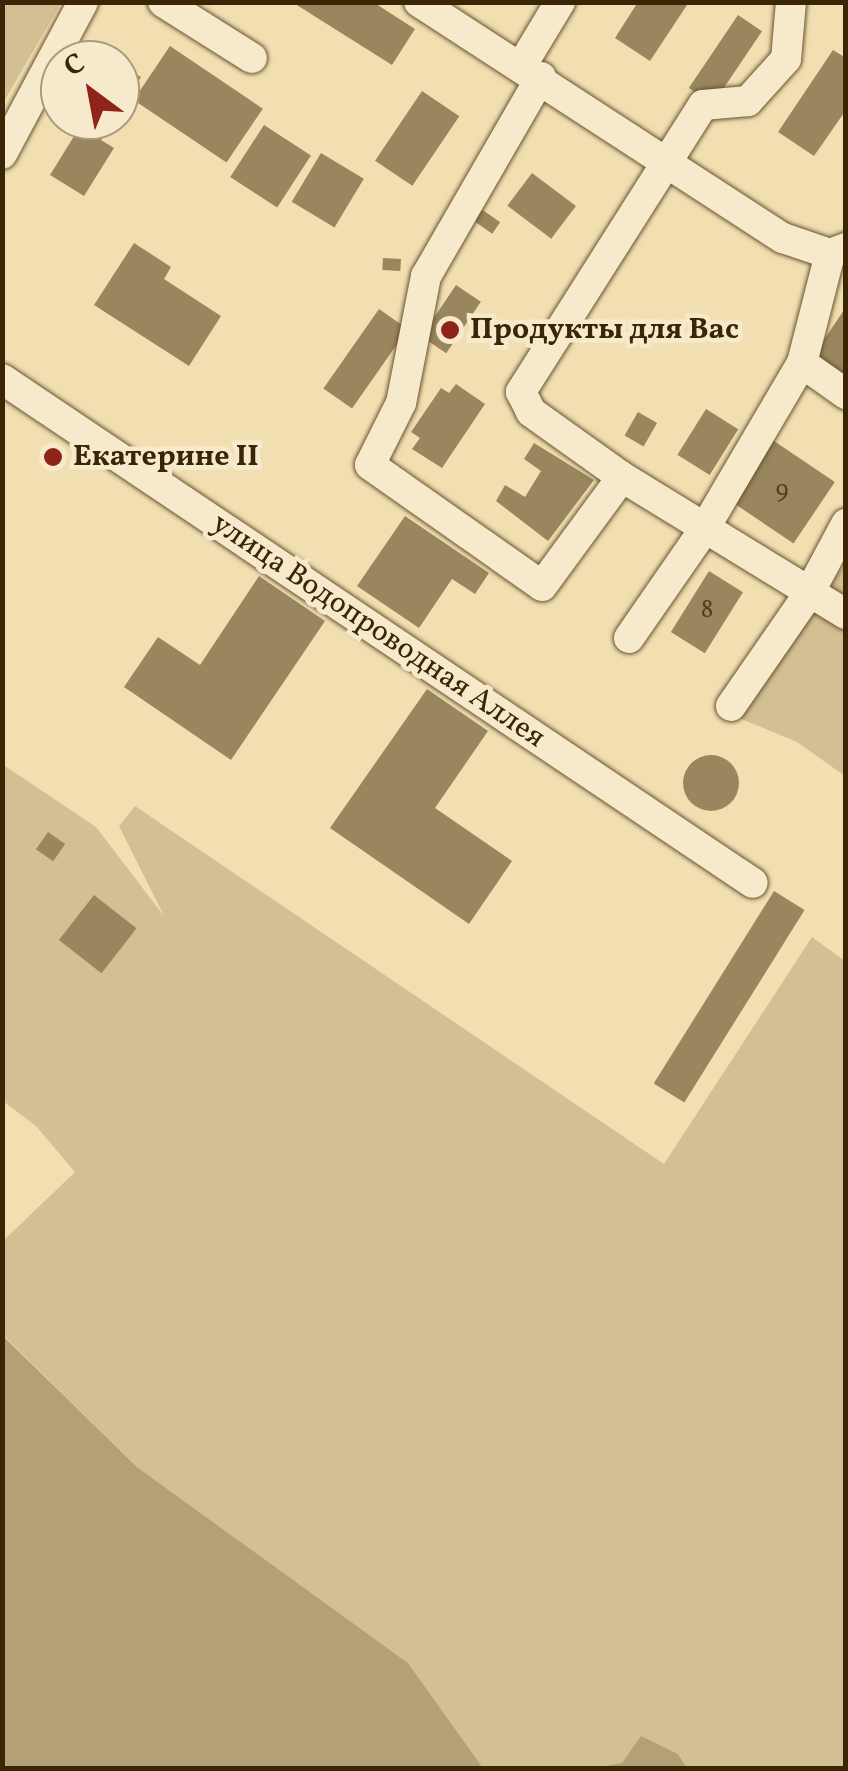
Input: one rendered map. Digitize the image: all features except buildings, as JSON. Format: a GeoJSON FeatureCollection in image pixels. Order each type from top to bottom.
{"type":"FeatureCollection","features":[{"type":"Feature","properties":{"kind":"street"},"geometry":{"type":"LineString","coordinates":[[2,154],[84,2]]}},
{"type":"Feature","properties":{"kind":"street"},"geometry":{"type":"LineString","coordinates":[[163,2],[252,58]]}},
{"type":"Feature","properties":{"kind":"street"},"geometry":{"type":"LineString","coordinates":[[419,2],[532,71],[783,238],[838,251],[802,363],[703,531],[630,638]]}},
{"type":"Feature","properties":{"kind":"street"},"geometry":{"type":"LineString","coordinates":[[560,2],[532,71],[426,276],[402,403],[370,465],[542,586],[622,476]]}},
{"type":"Feature","properties":{"kind":"street"},"geometry":{"type":"LineString","coordinates":[[791,2],[786,59],[748,101],[703,104],[672,162],[521,392],[530,412],[622,476],[703,531],[846,614]]}},
{"type":"Feature","properties":{"kind":"street"},"geometry":{"type":"LineString","coordinates":[[802,363],[846,394]]}},
{"type":"Feature","properties":{"kind":"street","name":"улица Водопроводная Аллея"},"geometry":{"type":"LineString","coordinates":[[2,378],[754,883]]}},
{"type":"Feature","properties":{"kind":"street"},"geometry":{"type":"LineString","coordinates":[[731,706],[808,595],[846,524]]}},
{"type":"Feature","properties":{"kind":"shaded area"},"geometry":{"type":"Polygon","coordinates":[[[2,3],[61,3],[3,103],[2,3]]]}},
{"type":"Feature","properties":{"kind":"shaded area"},"geometry":{"type":"Polygon","coordinates":[[[845,564],[845,776],[797,742],[739,718],[845,564]]]}},
{"type":"Feature","properties":{"kind":"shaded area"},"geometry":{"type":"Polygon","coordinates":[[[2,764],[96,827],[164,916],[119,826],[135,806],[664,1164],[812,937],[845,961],[845,1768],[687,1768],[678,1754],[592,1768],[483,1768],[408,1663],[137,1467],[3,1335],[3,1241],[75,1172],[36,1126],[3,1101],[2,764]]]}},
{"type":"Feature","properties":{"kind":"shaded area"},"geometry":{"type":"Polygon","coordinates":[[[2,1335],[137,1467],[408,1663],[483,1768],[3,1768],[2,1335]]]}},
{"type":"Feature","properties":{"kind":"shaded area"},"geometry":{"type":"Polygon","coordinates":[[[641,1736],[678,1754],[687,1768],[592,1768],[622,1763],[641,1736]]]}},
{"type":"Feature","properties":{"kind":"place","name":"Продукты для Вас"},"geometry":{"type":"Point","coordinates":[450,330]}},
{"type":"Feature","properties":{"kind":"place","name":"Екатерине II"},"geometry":{"type":"Point","coordinates":[53,457]}}]}
